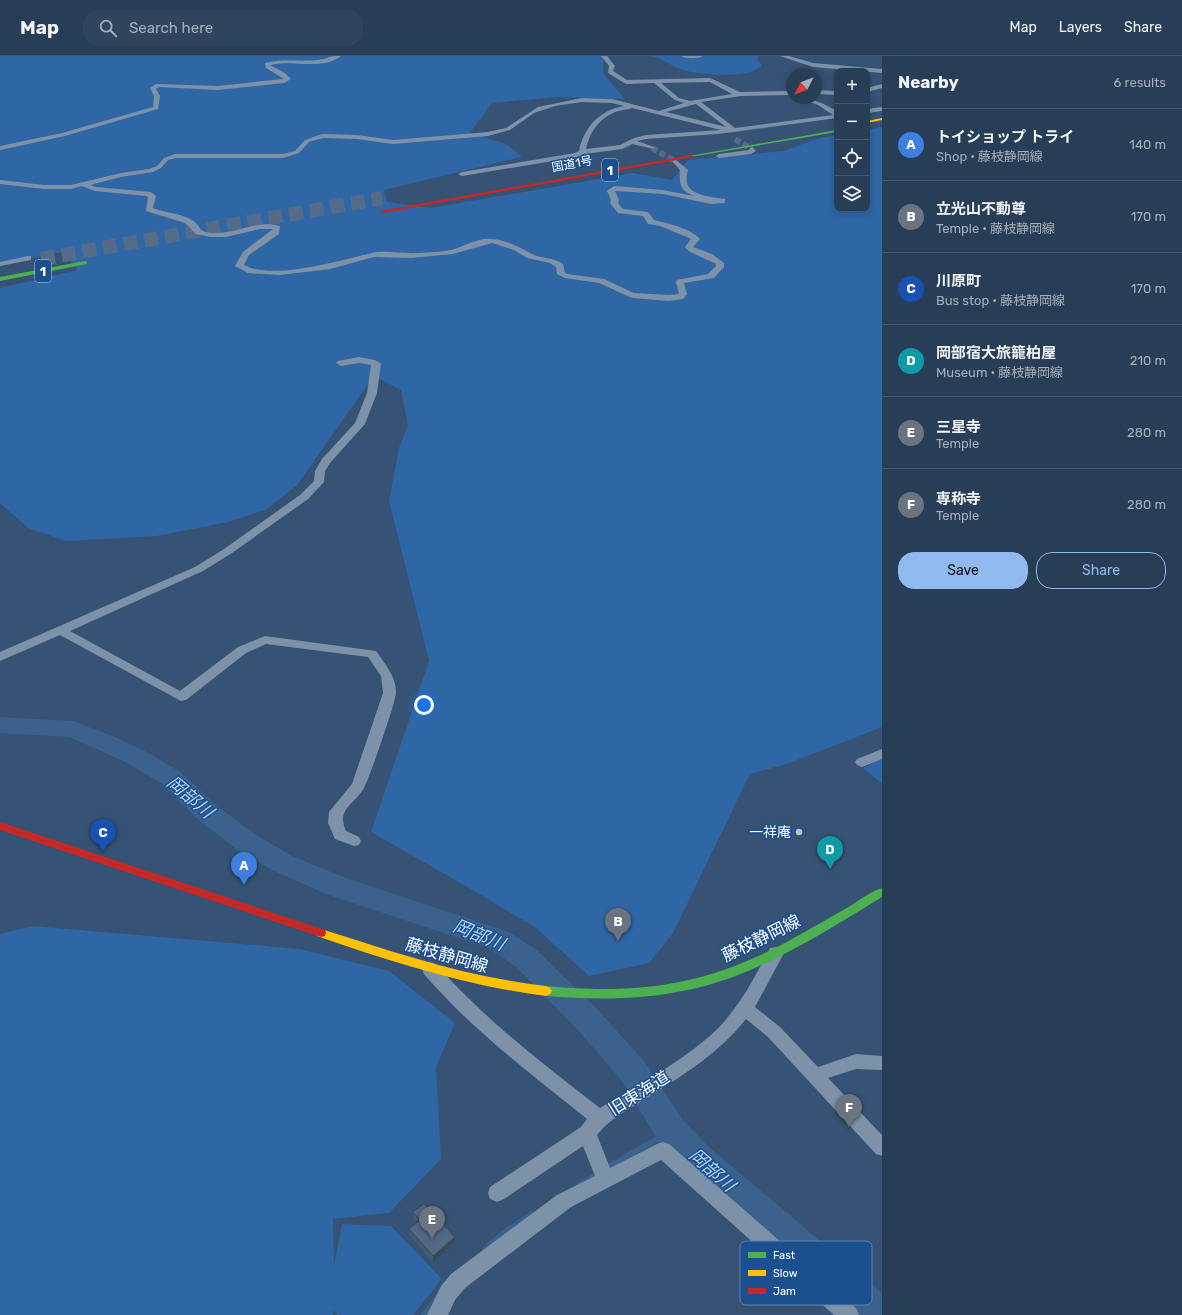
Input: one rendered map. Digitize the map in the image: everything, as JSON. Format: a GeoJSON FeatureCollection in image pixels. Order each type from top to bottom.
{"type":"FeatureCollection","features":[{"type":"Feature","properties":{"kind":"main road"},"geometry":{"type":"LineString","coordinates":[[870,121],[882,119]]}},
{"type":"Feature","properties":{"kind":"main road"},"geometry":{"type":"LineString","coordinates":[[870,124],[882,122]]}},
{"type":"Feature","properties":{"kind":"main road","name":"国道1号"},"geometry":{"type":"LineString","coordinates":[[542,173],[834,127]]}},
{"type":"Feature","properties":{"kind":"main road","name":"国道1号"},"geometry":{"type":"LineString","coordinates":[[383,211],[834,132]]}},
{"type":"Feature","properties":{"kind":"main road","name":"1"},"geometry":{"type":"LineString","coordinates":[[0,270],[32,259]]}},
{"type":"Feature","properties":{"kind":"main road","name":"1"},"geometry":{"type":"LineString","coordinates":[[0,279],[85,263]]}},
{"type":"Feature","properties":{"kind":"main road","name":"藤枝静岡線"},"geometry":{"type":"LineString","coordinates":[[0,826],[430,969],[480,982],[531,991],[591,995],[647,992],[680,987],[708,980],[776,953],[882,892]]}},
{"type":"Feature","properties":{"kind":"street"},"geometry":{"type":"LineString","coordinates":[[0,148],[63,135],[156,108],[157,96],[153,88],[158,85],[218,88],[284,81],[288,79],[283,74],[268,67],[268,64],[279,60],[326,60],[338,56]]}},
{"type":"Feature","properties":{"kind":"street"},"geometry":{"type":"LineString","coordinates":[[604,56],[612,66],[610,72],[626,82],[654,80],[715,81],[728,90],[743,94]]}},
{"type":"Feature","properties":{"kind":"street"},"geometry":{"type":"LineString","coordinates":[[684,56],[700,56]]}},
{"type":"Feature","properties":{"kind":"street"},"geometry":{"type":"LineString","coordinates":[[783,56],[813,65],[882,71]]}},
{"type":"Feature","properties":{"kind":"street"},"geometry":{"type":"LineString","coordinates":[[654,80],[677,99],[693,102],[732,130],[735,139]]}},
{"type":"Feature","properties":{"kind":"street"},"geometry":{"type":"LineString","coordinates":[[870,89],[882,86]]}},
{"type":"Feature","properties":{"kind":"street"},"geometry":{"type":"LineString","coordinates":[[822,92],[834,93]]}},
{"type":"Feature","properties":{"kind":"street"},"geometry":{"type":"LineString","coordinates":[[660,112],[693,102],[743,94],[786,93]]}},
{"type":"Feature","properties":{"kind":"street"},"geometry":{"type":"LineString","coordinates":[[0,182],[55,188],[85,185],[121,175],[151,171],[159,167],[166,159],[175,156],[283,156],[297,152],[307,141],[322,136],[357,137],[393,142],[476,136],[508,129],[532,112],[554,104],[600,100],[635,106],[732,130]]}},
{"type":"Feature","properties":{"kind":"street"},"geometry":{"type":"LineString","coordinates":[[820,104],[834,113]]}},
{"type":"Feature","properties":{"kind":"street"},"geometry":{"type":"LineString","coordinates":[[582,152],[584,137],[608,112],[635,106]]}},
{"type":"Feature","properties":{"kind":"street"},"geometry":{"type":"LineString","coordinates":[[870,111],[882,109]]}},
{"type":"Feature","properties":{"kind":"street"},"geometry":{"type":"LineString","coordinates":[[462,174],[556,159],[577,155],[582,152],[622,147],[646,137],[732,130],[834,115]]}},
{"type":"Feature","properties":{"kind":"street"},"geometry":{"type":"LineString","coordinates":[[631,142],[652,148]]}},
{"type":"Feature","properties":{"kind":"street"},"geometry":{"type":"LineString","coordinates":[[719,156],[751,152],[753,151],[752,149]]}},
{"type":"Feature","properties":{"kind":"street"},"geometry":{"type":"LineString","coordinates":[[85,185],[95,189],[148,194],[152,196],[149,209],[188,221],[195,229],[210,235],[225,235],[251,230],[265,225],[274,226],[277,228],[276,232],[246,254],[239,266],[248,271],[280,273],[330,267],[368,256],[411,256],[453,252],[486,241],[492,241],[517,248],[530,256],[553,261],[560,266],[561,274],[565,276],[601,281],[632,295],[675,298],[683,294],[680,282],[684,280],[711,276],[720,267],[720,263],[709,256],[690,249],[689,247],[696,239],[692,236],[662,224],[651,222],[645,214],[621,211],[614,203],[615,200],[611,191],[614,188],[663,192],[711,202],[722,201],[696,194],[685,187],[683,184],[684,170],[675,161]]}},
{"type":"Feature","properties":{"kind":"street"},"geometry":{"type":"LineString","coordinates":[[0,264],[32,259]]}},
{"type":"Feature","properties":{"kind":"street"},"geometry":{"type":"LineString","coordinates":[[0,657],[199,569],[228,551],[304,497],[319,482],[320,471],[326,461],[360,424],[372,393],[376,364],[371,360],[362,359],[341,363]]}},
{"type":"Feature","properties":{"kind":"street"},"geometry":{"type":"LineString","coordinates":[[60,630],[181,697],[242,650],[265,640],[372,654],[387,676],[390,693],[358,786],[336,812],[335,823],[340,835],[354,841]]}},
{"type":"Feature","properties":{"kind":"street"},"geometry":{"type":"LineString","coordinates":[[862,762],[882,754]]}},
{"type":"Feature","properties":{"kind":"street","name":"旧東海道"},"geometry":{"type":"LineString","coordinates":[[430,969],[457,1000],[516,1052],[599,1118],[662,1081],[714,1042],[733,1024],[767,974],[776,953]]}},
{"type":"Feature","properties":{"kind":"street"},"geometry":{"type":"LineString","coordinates":[[744,1008],[774,1032],[882,1148]]}},
{"type":"Feature","properties":{"kind":"street"},"geometry":{"type":"LineString","coordinates":[[815,1076],[849,1062],[868,1059],[882,1063]]}},
{"type":"Feature","properties":{"kind":"street"},"geometry":{"type":"LineString","coordinates":[[497,1193],[587,1133],[599,1118]]}},
{"type":"Feature","properties":{"kind":"street"},"geometry":{"type":"LineString","coordinates":[[587,1133],[596,1158],[606,1179]]}},
{"type":"Feature","properties":{"kind":"street"},"geometry":{"type":"LineString","coordinates":[[436,1315],[448,1292],[458,1281],[564,1201],[663,1150],[766,1241]]}},
{"type":"Feature","properties":{"kind":"street"},"geometry":{"type":"LineString","coordinates":[[838,1305],[849,1315]]}},
{"type":"Feature","properties":{"kind":"shaded area"},"geometry":{"type":"Polygon","coordinates":[[[0,56],[603,56],[603,73],[625,99],[559,97],[492,103],[470,133],[506,144],[522,157],[384,190],[387,202],[431,208],[633,173],[672,180],[688,160],[784,151],[816,139],[834,136],[834,212],[870,212],[870,129],[882,127],[882,727],[787,764],[750,774],[673,933],[649,963],[589,976],[536,928],[371,832],[429,661],[389,501],[399,448],[408,425],[401,390],[374,376],[297,485],[267,509],[228,522],[157,536],[66,541],[28,528],[0,503],[0,288],[78,270],[62,252],[0,265],[0,56]]]}},
{"type":"Feature","properties":{"kind":"shaded area"},"geometry":{"type":"Polygon","coordinates":[[[652,56],[758,56],[757,59],[762,66],[752,72],[744,74],[703,74],[677,68],[659,58],[652,56]]]}},
{"type":"Feature","properties":{"kind":"shaded area"},"geometry":{"type":"Polygon","coordinates":[[[882,758],[882,784],[863,768],[882,758]]]}},
{"type":"Feature","properties":{"kind":"shaded area"},"geometry":{"type":"Polygon","coordinates":[[[33,926],[299,949],[389,971],[455,1023],[436,1067],[441,1159],[389,1213],[333,1219],[334,1266],[342,1224],[391,1226],[442,1279],[413,1315],[337,1315],[334,1310],[333,1315],[0,1315],[0,934],[33,926]]]}},
{"type":"Feature","properties":{"kind":"building"},"geometry":{"type":"Polygon","coordinates":[[[424,1204],[455,1237],[433,1256],[409,1229],[420,1220],[413,1212],[424,1204]]]}},
{"type":"Feature","properties":{"kind":"waterway"},"geometry":{"type":"LineString","coordinates":[[730,132],[818,120]]}},
{"type":"Feature","properties":{"kind":"waterway"},"geometry":{"type":"LineString","coordinates":[[594,152],[628,147],[636,141]]}},
{"type":"Feature","properties":{"kind":"waterway","name":"岡部川"},"geometry":{"type":"LineString","coordinates":[[0,725],[73,729],[106,743],[136,757],[170,777],[208,813],[246,842],[282,863],[336,886],[499,940],[527,959],[588,1020],[633,1071],[671,1131],[698,1159],[793,1241]]}},
{"type":"Feature","properties":{"kind":"waterway"},"geometry":{"type":"LineString","coordinates":[[606,1168],[671,1131]]}},
{"type":"Feature","properties":{"kind":"waterway"},"geometry":{"type":"LineString","coordinates":[[579,1185],[599,1173]]}},
{"type":"Feature","properties":{"kind":"waterway"},"geometry":{"type":"LineString","coordinates":[[485,1249],[502,1234],[532,1214]]}},
{"type":"Feature","properties":{"kind":"waterway"},"geometry":{"type":"LineString","coordinates":[[424,1315],[436,1299]]}},
{"type":"Feature","properties":{"kind":"waterway","name":"岡部川"},"geometry":{"type":"LineString","coordinates":[[867,1305],[879,1315]]}},
{"type":"Feature","properties":{"kind":"tunnel"},"geometry":{"type":"LineString","coordinates":[[735,139],[752,149]]}},
{"type":"Feature","properties":{"kind":"tunnel"},"geometry":{"type":"LineString","coordinates":[[652,148],[675,161]]}},
{"type":"Feature","properties":{"kind":"tunnel"},"geometry":{"type":"LineString","coordinates":[[41,259],[382,198],[377,199]]}},
{"type":"Feature","properties":{"kind":"traffic: fast"},"geometry":{"type":"LineString","coordinates":[[691,156],[834,132]]}},
{"type":"Feature","properties":{"kind":"traffic: fast"},"geometry":{"type":"LineString","coordinates":[[0,279],[85,263]]}},
{"type":"Feature","properties":{"kind":"traffic: fast"},"geometry":{"type":"LineString","coordinates":[[546,991],[594,994],[642,993],[665,990],[712,979],[735,971],[773,954],[882,892]]}},
{"type":"Feature","properties":{"kind":"traffic: slow"},"geometry":{"type":"LineString","coordinates":[[870,121],[882,119]]}},
{"type":"Feature","properties":{"kind":"traffic: slow"},"geometry":{"type":"LineString","coordinates":[[321,933],[432,969],[517,988],[546,991]]}},
{"type":"Feature","properties":{"kind":"traffic: jam"},"geometry":{"type":"LineString","coordinates":[[383,211],[691,156]]}},
{"type":"Feature","properties":{"kind":"traffic: jam"},"geometry":{"type":"LineString","coordinates":[[0,826],[321,933]]}},
{"type":"Feature","properties":{"kind":"place","name":"一祥庵"},"geometry":{"type":"Point","coordinates":[799,832]}},
{"type":"Feature","properties":{"kind":"place","name":"川原町"},"geometry":{"type":"Point","coordinates":[103,852]}},
{"type":"Feature","properties":{"kind":"place","name":"岡部宿大旅籠柏屋"},"geometry":{"type":"Point","coordinates":[830,869]}},
{"type":"Feature","properties":{"kind":"place","name":"トイショップ トライ"},"geometry":{"type":"Point","coordinates":[244,885]}},
{"type":"Feature","properties":{"kind":"place","name":"立光山不動尊"},"geometry":{"type":"Point","coordinates":[618,941]}},
{"type":"Feature","properties":{"kind":"place","name":"専称寺"},"geometry":{"type":"Point","coordinates":[849,1127]}},
{"type":"Feature","properties":{"kind":"place","name":"三星寺"},"geometry":{"type":"Point","coordinates":[432,1239]}}]}
